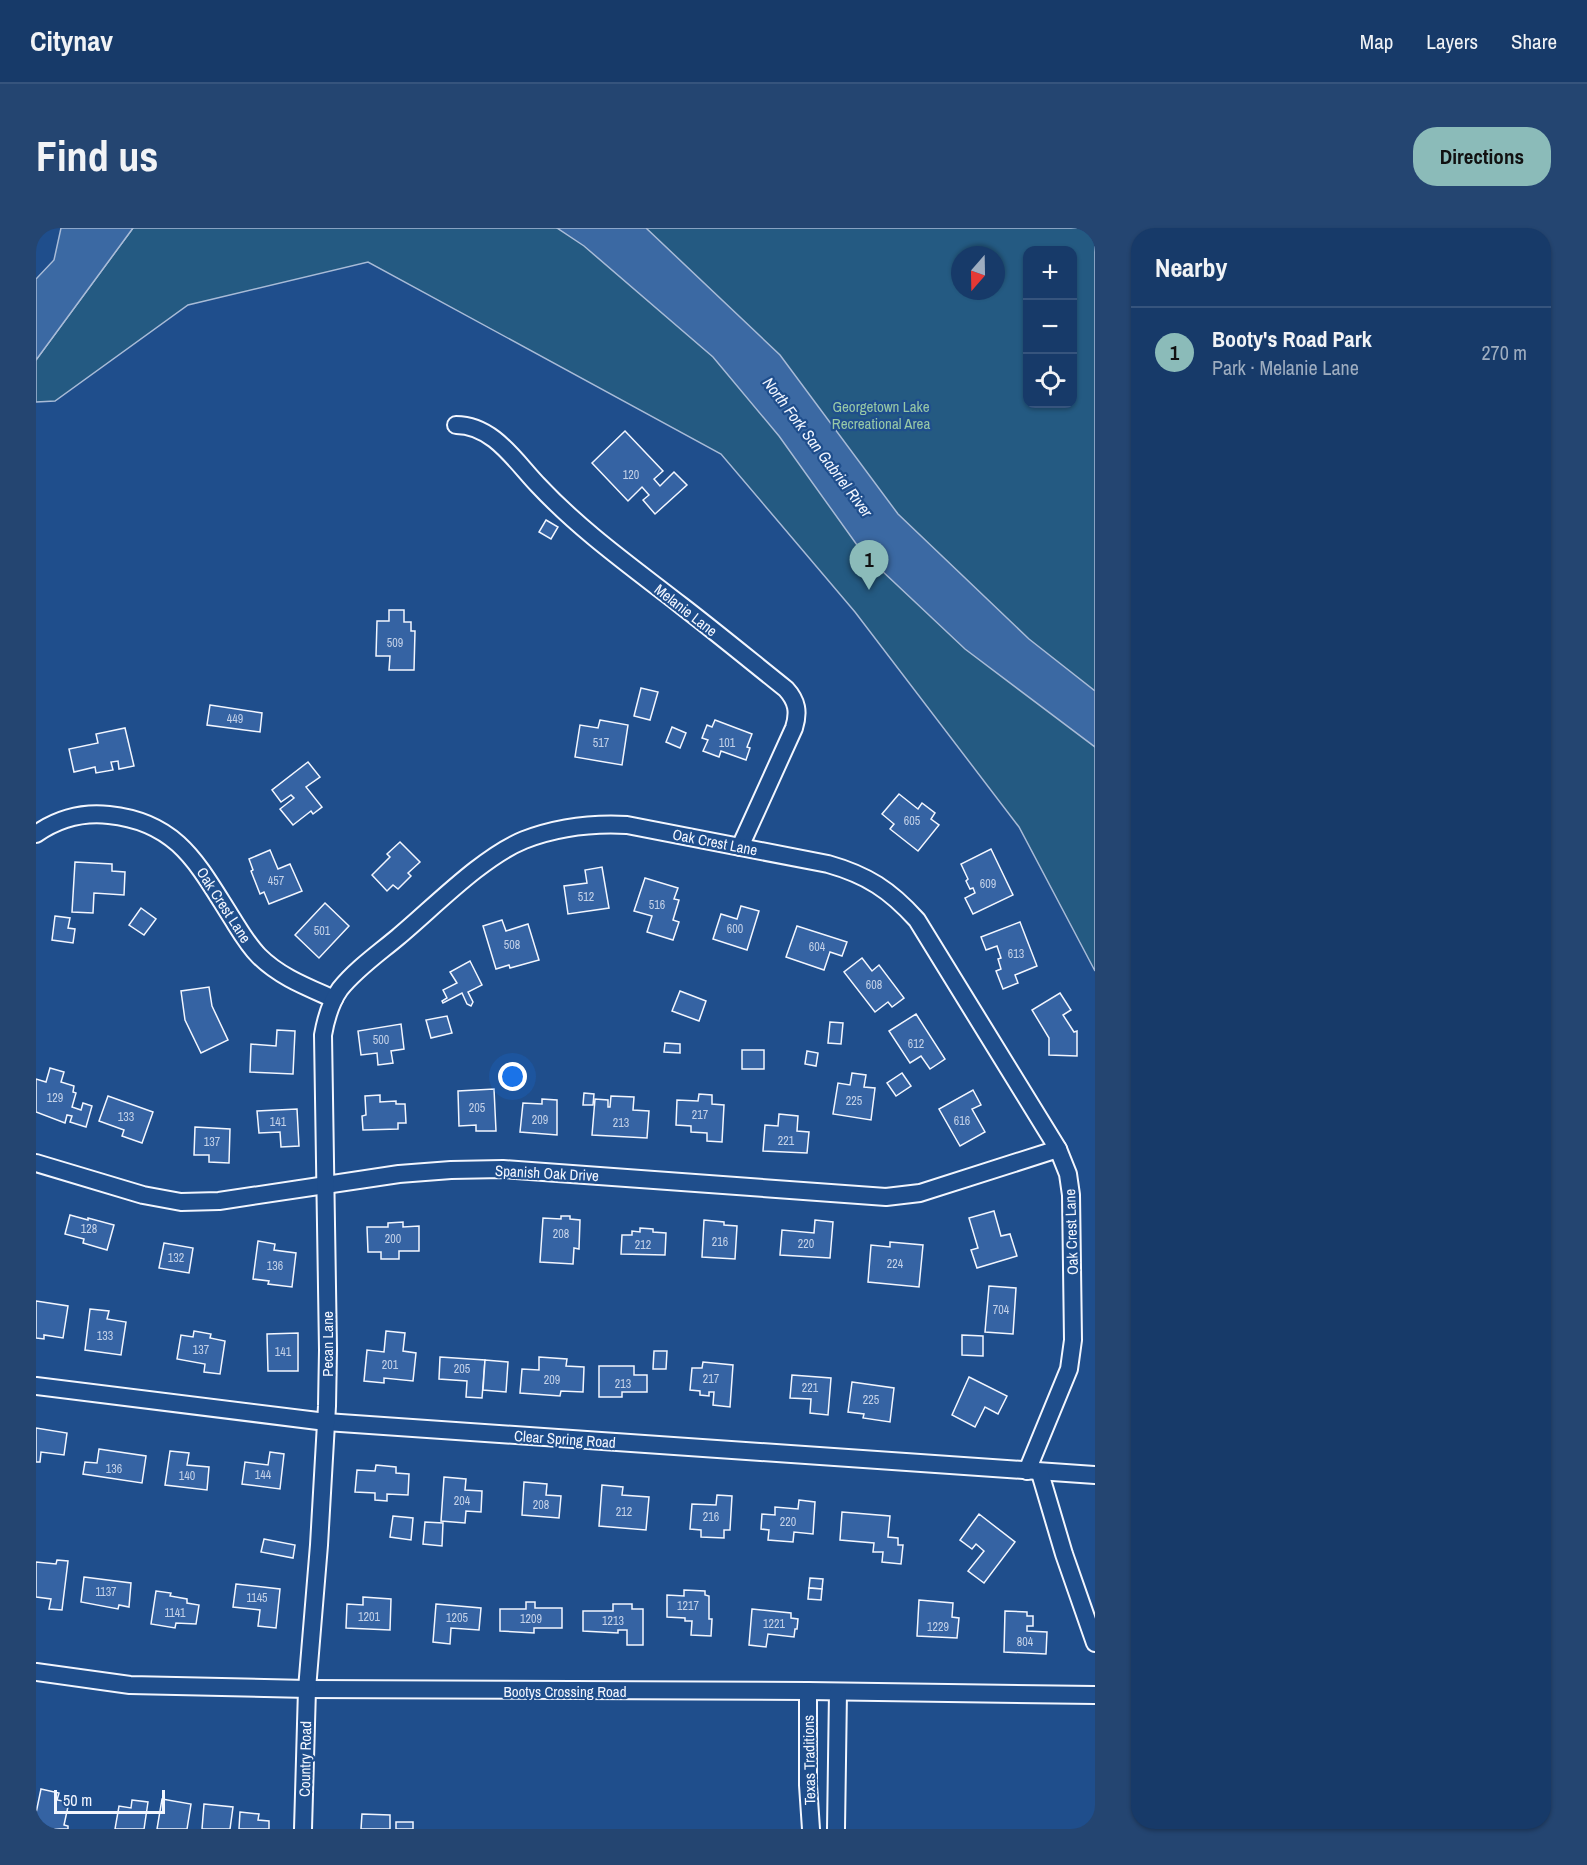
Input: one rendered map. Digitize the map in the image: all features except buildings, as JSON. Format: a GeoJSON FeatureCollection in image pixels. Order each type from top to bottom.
{"type":"FeatureCollection","features":[{"type":"Feature","properties":{"kind":"street","name":"Melanie Lane"},"geometry":{"type":"LineString","coordinates":[[456,425],[467,425],[479,429],[495,439],[560,508],[597,541],[786,689],[793,698],[798,715],[794,728],[740,847]]}},
{"type":"Feature","properties":{"kind":"street","name":"Oak Crest Lane"},"geometry":{"type":"LineString","coordinates":[[36,834],[50,824],[69,817],[88,814],[119,816],[139,821],[158,830],[176,841],[192,856],[244,938],[258,955],[284,977],[333,999],[352,976],[488,861],[522,841],[548,831],[592,824],[627,825],[828,864],[851,871],[883,887],[901,902],[925,930],[1058,1149],[1068,1174],[1071,1195],[1072,1340],[1069,1369],[1034,1472]]}},
{"type":"Feature","properties":{"kind":"street","name":"Pecan Lane"},"geometry":{"type":"LineString","coordinates":[[307,1689],[326,1422],[328,1350],[323,1035],[333,999]]}},
{"type":"Feature","properties":{"kind":"street","name":"Spanish Oak Drive"},"geometry":{"type":"LineString","coordinates":[[36,1163],[143,1195],[181,1202],[219,1201],[441,1170],[503,1169],[886,1197],[920,1193],[1058,1149]]}},
{"type":"Feature","properties":{"kind":"street","name":"Clear Spring Road"},"geometry":{"type":"LineString","coordinates":[[36,1386],[326,1422],[1095,1475]]}},
{"type":"Feature","properties":{"kind":"street"},"geometry":{"type":"LineString","coordinates":[[1034,1472],[1095,1643]]}},
{"type":"Feature","properties":{"kind":"street","name":"Bootys Crossing Road"},"geometry":{"type":"LineString","coordinates":[[36,1672],[130,1685],[307,1689],[808,1691],[1095,1695]]}},
{"type":"Feature","properties":{"kind":"street","name":"Country Road"},"geometry":{"type":"LineString","coordinates":[[303,1829],[307,1689]]}},
{"type":"Feature","properties":{"kind":"street","name":"Texas Traditions"},"geometry":{"type":"LineString","coordinates":[[808,1691],[808,1785],[811,1829]]}},
{"type":"Feature","properties":{"kind":"street","name":"Texas Traditions"},"geometry":{"type":"LineString","coordinates":[[836,1829],[838,1692]]}},
{"type":"Feature","properties":{"kind":"green space","name":"Georgetown Lake Recreational Area"},"geometry":{"type":"Polygon","coordinates":[[[133,228],[1095,228],[1095,971],[1019,827],[855,612],[721,454],[368,262],[188,305],[55,401],[36,402],[36,360],[133,228]]]}},
{"type":"Feature","properties":{"kind":"water"},"geometry":{"type":"Polygon","coordinates":[[[61,228],[133,228],[36,360],[36,279],[54,260],[61,228]]]}},
{"type":"Feature","properties":{"kind":"water","name":"North Fork San Gabriel River"},"geometry":{"type":"Polygon","coordinates":[[[557,228],[646,228],[780,355],[898,514],[1029,639],[1095,691],[1095,747],[965,649],[862,552],[779,436],[713,357],[584,246],[557,228]]]}},
{"type":"Feature","properties":{"kind":"place","name":"Booty's Road Park"},"geometry":{"type":"Point","coordinates":[869,590]}}]}
